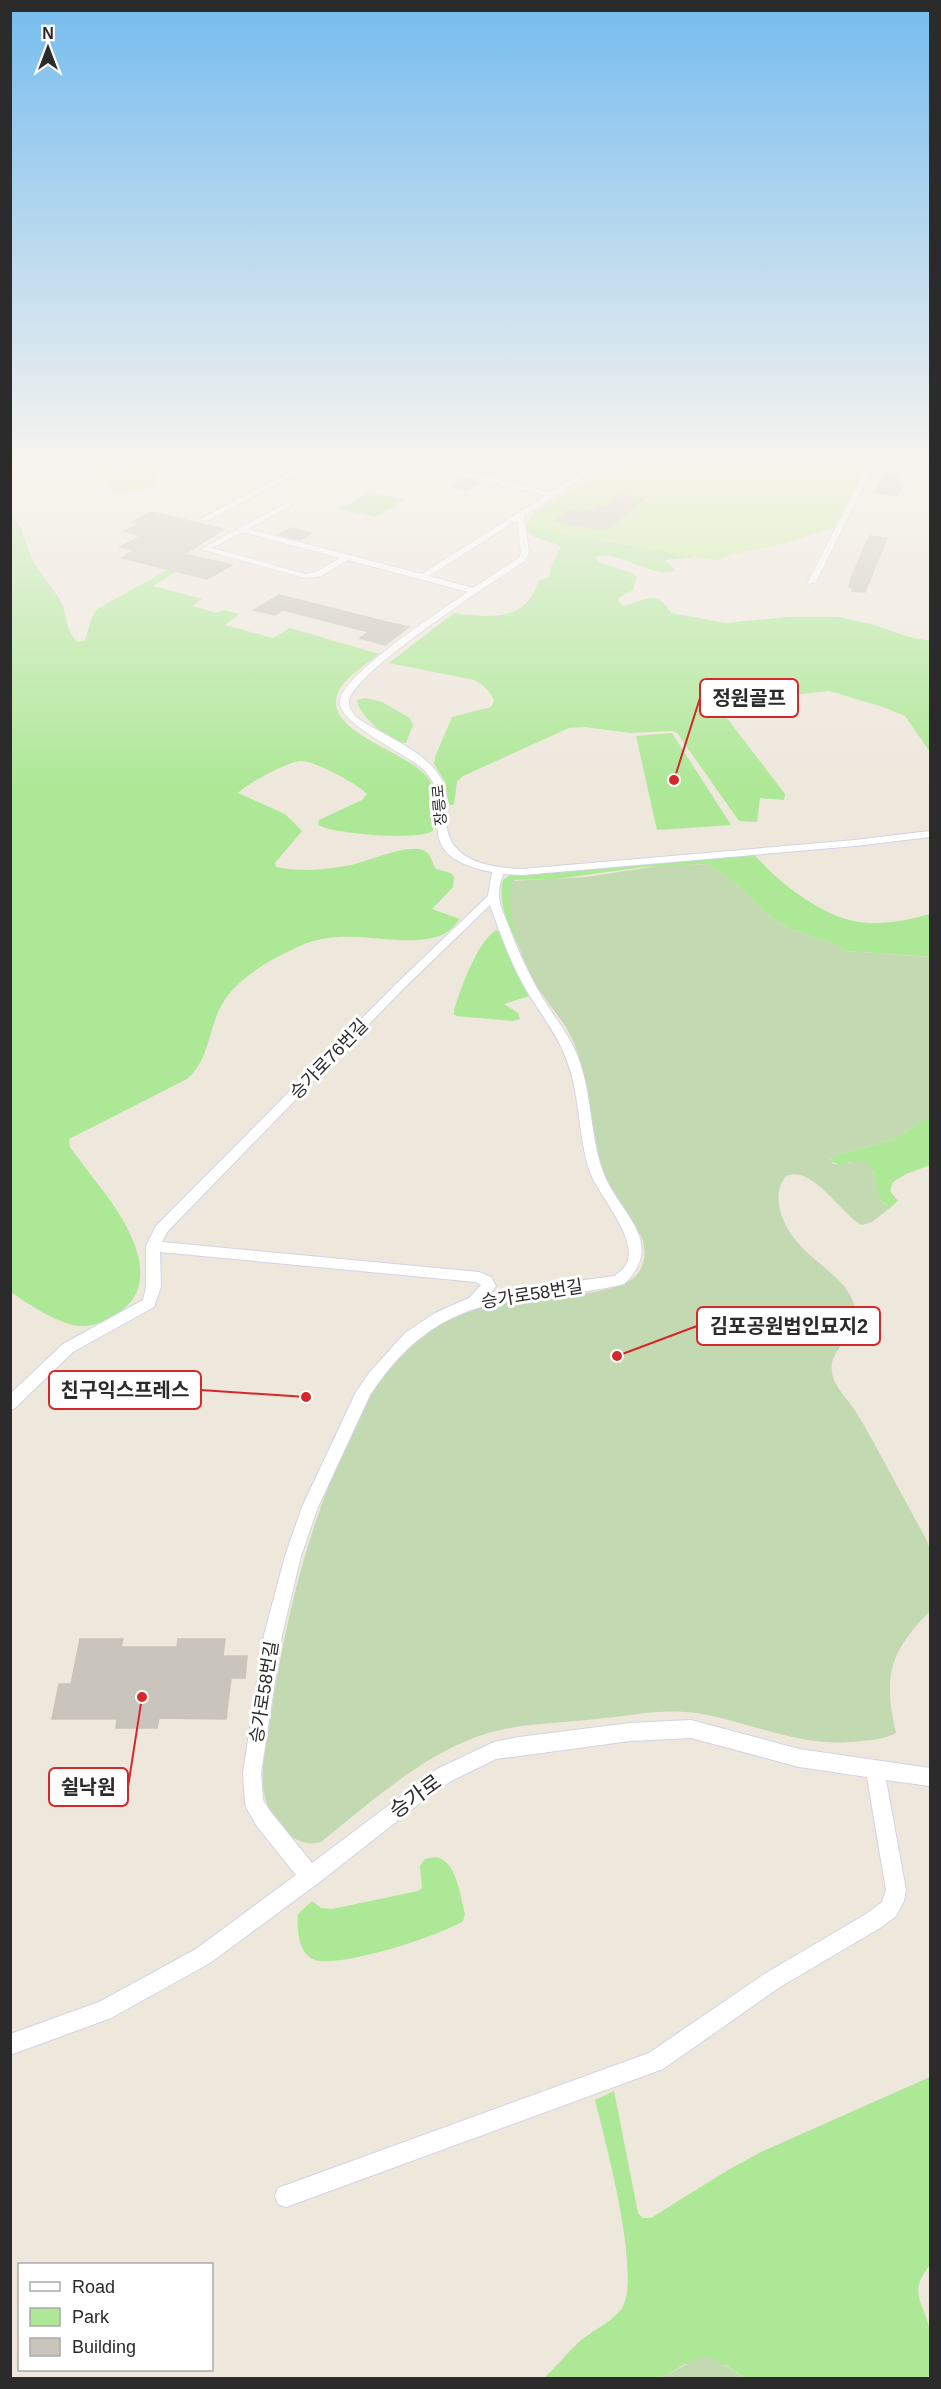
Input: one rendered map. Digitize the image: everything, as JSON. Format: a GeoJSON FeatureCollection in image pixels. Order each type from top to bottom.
{"type":"FeatureCollection","features":[{"type":"Feature","properties":{"kind":"street"},"geometry":{"type":"LineString","coordinates":[[285,570],[305,576],[324,570]]}},
{"type":"Feature","properties":{"kind":"street"},"geometry":{"type":"LineString","coordinates":[[399,570],[475,591]]}},
{"type":"Feature","properties":{"kind":"street"},"geometry":{"type":"LineString","coordinates":[[413,574],[419,570]]}},
{"type":"Feature","properties":{"kind":"street"},"geometry":{"type":"LineString","coordinates":[[423,577],[433,570]]}},
{"type":"Feature","properties":{"kind":"street","name":"장릉로"},"geometry":{"type":"LineString","coordinates":[[503,570],[360,677],[349,691],[345,706],[347,712],[360,725],[422,763],[435,774],[440,786],[442,834],[447,846],[464,858],[498,870],[545,870],[930,834]]}},
{"type":"Feature","properties":{"kind":"street"},"geometry":{"type":"LineString","coordinates":[[812,582],[818,570]]}},
{"type":"Feature","properties":{"kind":"street"},"geometry":{"type":"LineString","coordinates":[[493,897],[498,870]]}},
{"type":"Feature","properties":{"kind":"street","name":"승가로76번길"},"geometry":{"type":"LineString","coordinates":[[153,1246],[161,1229],[399,987],[493,897]]}},
{"type":"Feature","properties":{"kind":"street","name":"승가로58번길"},"geometry":{"type":"LineString","coordinates":[[310,1877],[263,1818],[255,1802],[252,1788],[258,1732],[273,1635],[293,1556],[317,1490],[364,1392],[374,1375],[408,1338],[438,1319],[474,1302],[619,1280],[632,1268],[637,1254],[632,1236],[598,1174],[579,1079],[571,1055],[530,985],[507,939],[493,897]]}},
{"type":"Feature","properties":{"kind":"street"},"geometry":{"type":"LineString","coordinates":[[10,1404],[68,1348],[149,1303],[153,1292],[153,1246],[479,1277],[489,1286],[474,1302]]}},
{"type":"Feature","properties":{"kind":"street","name":"승가로"},"geometry":{"type":"LineString","coordinates":[[10,2045],[104,2011],[176,1972],[232,1936],[444,1775],[494,1751],[630,1732],[691,1729],[799,1758],[930,1777]]}},
{"type":"Feature","properties":{"kind":"street"},"geometry":{"type":"LineString","coordinates":[[286,2196],[655,2061],[773,1980],[890,1909],[896,1890],[875,1770]]}},
{"type":"Feature","properties":{"kind":"green space"},"geometry":{"type":"Polygon","coordinates":[[[10,570],[39,570],[62,604],[69,630],[78,642],[85,640],[97,609],[166,570],[179,570],[153,586],[202,599],[192,606],[217,613],[224,610],[240,614],[225,625],[273,638],[290,628],[379,654],[354,673],[341,687],[336,703],[340,716],[352,729],[420,770],[430,781],[432,787],[433,831],[411,836],[376,835],[341,831],[318,825],[319,820],[362,800],[367,794],[336,774],[315,764],[301,761],[268,774],[238,793],[285,814],[302,831],[275,863],[276,867],[304,870],[332,868],[408,849],[423,850],[430,856],[436,869],[451,873],[454,877],[453,887],[432,909],[460,919],[446,933],[428,939],[337,937],[318,940],[277,957],[243,980],[225,999],[215,1019],[203,1056],[187,1079],[69,1139],[70,1147],[117,1210],[132,1237],[140,1272],[140,1282],[134,1298],[128,1305],[104,1321],[84,1326],[72,1325],[54,1318],[11,1292],[10,570]]]}},
{"type":"Feature","properties":{"kind":"green space"},"geometry":{"type":"Polygon","coordinates":[[[551,570],[624,570],[637,577],[633,590],[619,598],[619,602],[624,606],[653,598],[663,602],[672,613],[725,623],[787,617],[838,617],[930,641],[930,752],[905,716],[829,691],[778,697],[775,705],[723,713],[785,794],[784,800],[760,798],[757,822],[739,821],[677,733],[672,731],[630,733],[585,727],[569,728],[463,776],[457,781],[454,805],[449,805],[445,782],[434,764],[435,757],[452,717],[491,707],[493,698],[481,684],[474,680],[389,663],[454,613],[493,616],[516,610],[533,594],[538,581],[549,577],[551,570]]]}},
{"type":"Feature","properties":{"kind":"green space"},"geometry":{"type":"Polygon","coordinates":[[[365,698],[382,702],[410,718],[413,725],[406,743],[392,739],[369,720],[357,700],[365,698]]]}},
{"type":"Feature","properties":{"kind":"green space"},"geometry":{"type":"Polygon","coordinates":[[[672,733],[731,825],[657,830],[636,736],[672,733]]]}},
{"type":"Feature","properties":{"kind":"green space"},"geometry":{"type":"Polygon","coordinates":[[[754,854],[799,895],[840,917],[853,921],[882,923],[930,914],[930,957],[846,951],[834,944],[791,929],[772,919],[735,883],[708,864],[644,867],[556,879],[514,880],[513,915],[520,949],[503,907],[503,880],[510,875],[754,854]]]}},
{"type":"Feature","properties":{"kind":"green space"},"geometry":{"type":"Polygon","coordinates":[[[708,864],[735,883],[772,919],[791,929],[834,944],[846,951],[930,957],[930,1115],[895,1139],[830,1159],[833,1164],[859,1161],[868,1163],[872,1168],[881,1200],[891,1207],[872,1222],[862,1225],[816,1184],[796,1174],[786,1176],[781,1184],[778,1197],[786,1226],[795,1239],[837,1279],[853,1301],[856,1313],[854,1322],[832,1363],[833,1378],[855,1410],[929,1548],[930,1611],[916,1626],[898,1653],[890,1680],[896,1733],[870,1740],[818,1741],[717,1717],[671,1711],[513,1727],[481,1735],[446,1750],[390,1787],[321,1842],[301,1842],[285,1830],[267,1804],[263,1782],[265,1747],[284,1642],[300,1572],[322,1502],[373,1389],[398,1357],[410,1346],[436,1326],[451,1318],[481,1306],[582,1294],[619,1286],[632,1279],[640,1271],[644,1260],[642,1238],[607,1182],[601,1168],[584,1074],[574,1043],[564,1024],[534,982],[517,940],[511,910],[511,881],[586,877],[658,866],[708,864]]]}},
{"type":"Feature","properties":{"kind":"green space"},"geometry":{"type":"Polygon","coordinates":[[[496,930],[501,933],[530,994],[504,1004],[518,1013],[520,1019],[513,1021],[456,1016],[454,1010],[470,966],[482,944],[496,930]]]}},
{"type":"Feature","properties":{"kind":"green space"},"geometry":{"type":"Polygon","coordinates":[[[930,1115],[930,1165],[906,1174],[893,1182],[890,1191],[898,1201],[891,1207],[886,1205],[880,1197],[874,1172],[850,1162],[840,1165],[830,1161],[837,1155],[895,1139],[930,1115]]]}},
{"type":"Feature","properties":{"kind":"green space"},"geometry":{"type":"Polygon","coordinates":[[[436,1857],[449,1865],[457,1880],[465,1914],[463,1921],[434,1935],[367,1955],[328,1961],[315,1960],[305,1952],[298,1934],[298,1914],[312,1901],[321,1908],[332,1909],[418,1891],[422,1888],[420,1866],[425,1859],[436,1857]]]}},
{"type":"Feature","properties":{"kind":"green space"},"geometry":{"type":"Polygon","coordinates":[[[930,2077],[930,2265],[919,2283],[918,2291],[931,2336],[930,2378],[745,2378],[725,2365],[685,2364],[667,2375],[655,2378],[544,2378],[579,2342],[619,2312],[627,2291],[628,2267],[620,2207],[595,2100],[614,2091],[638,2213],[643,2218],[651,2218],[761,2152],[930,2077]]]}},
{"type":"Feature","properties":{"kind":"green space"},"geometry":{"type":"Polygon","coordinates":[[[700,2357],[711,2357],[745,2378],[655,2378],[667,2375],[700,2357]]]}},
{"type":"Feature","properties":{"kind":"building"},"geometry":{"type":"Polygon","coordinates":[[[172,570],[222,570],[207,579],[172,570]]]}},
{"type":"Feature","properties":{"kind":"building"},"geometry":{"type":"Polygon","coordinates":[[[855,570],[874,570],[865,592],[852,591],[853,588],[849,587],[855,570]]]}},
{"type":"Feature","properties":{"kind":"building"},"geometry":{"type":"Polygon","coordinates":[[[279,595],[409,627],[385,645],[360,638],[369,632],[283,610],[275,615],[254,610],[279,595]]]}},
{"type":"Feature","properties":{"kind":"building"},"geometry":{"type":"Polygon","coordinates":[[[80,1639],[123,1639],[121,1647],[177,1647],[178,1639],[225,1639],[223,1656],[247,1656],[245,1678],[231,1678],[226,1719],[159,1718],[157,1728],[116,1728],[117,1719],[52,1719],[59,1684],[71,1684],[80,1639]]]}},
{"type":"Feature","properties":{"kind":"place","name":"정원골프"},"geometry":{"type":"Point","coordinates":[674,780]}},
{"type":"Feature","properties":{"kind":"place","name":"김포공원법인묘지2"},"geometry":{"type":"Point","coordinates":[617,1356]}},
{"type":"Feature","properties":{"kind":"place","name":"친구익스프레스"},"geometry":{"type":"Point","coordinates":[306,1397]}},
{"type":"Feature","properties":{"kind":"place","name":"쉴낙원"},"geometry":{"type":"Point","coordinates":[142,1697]}}]}
